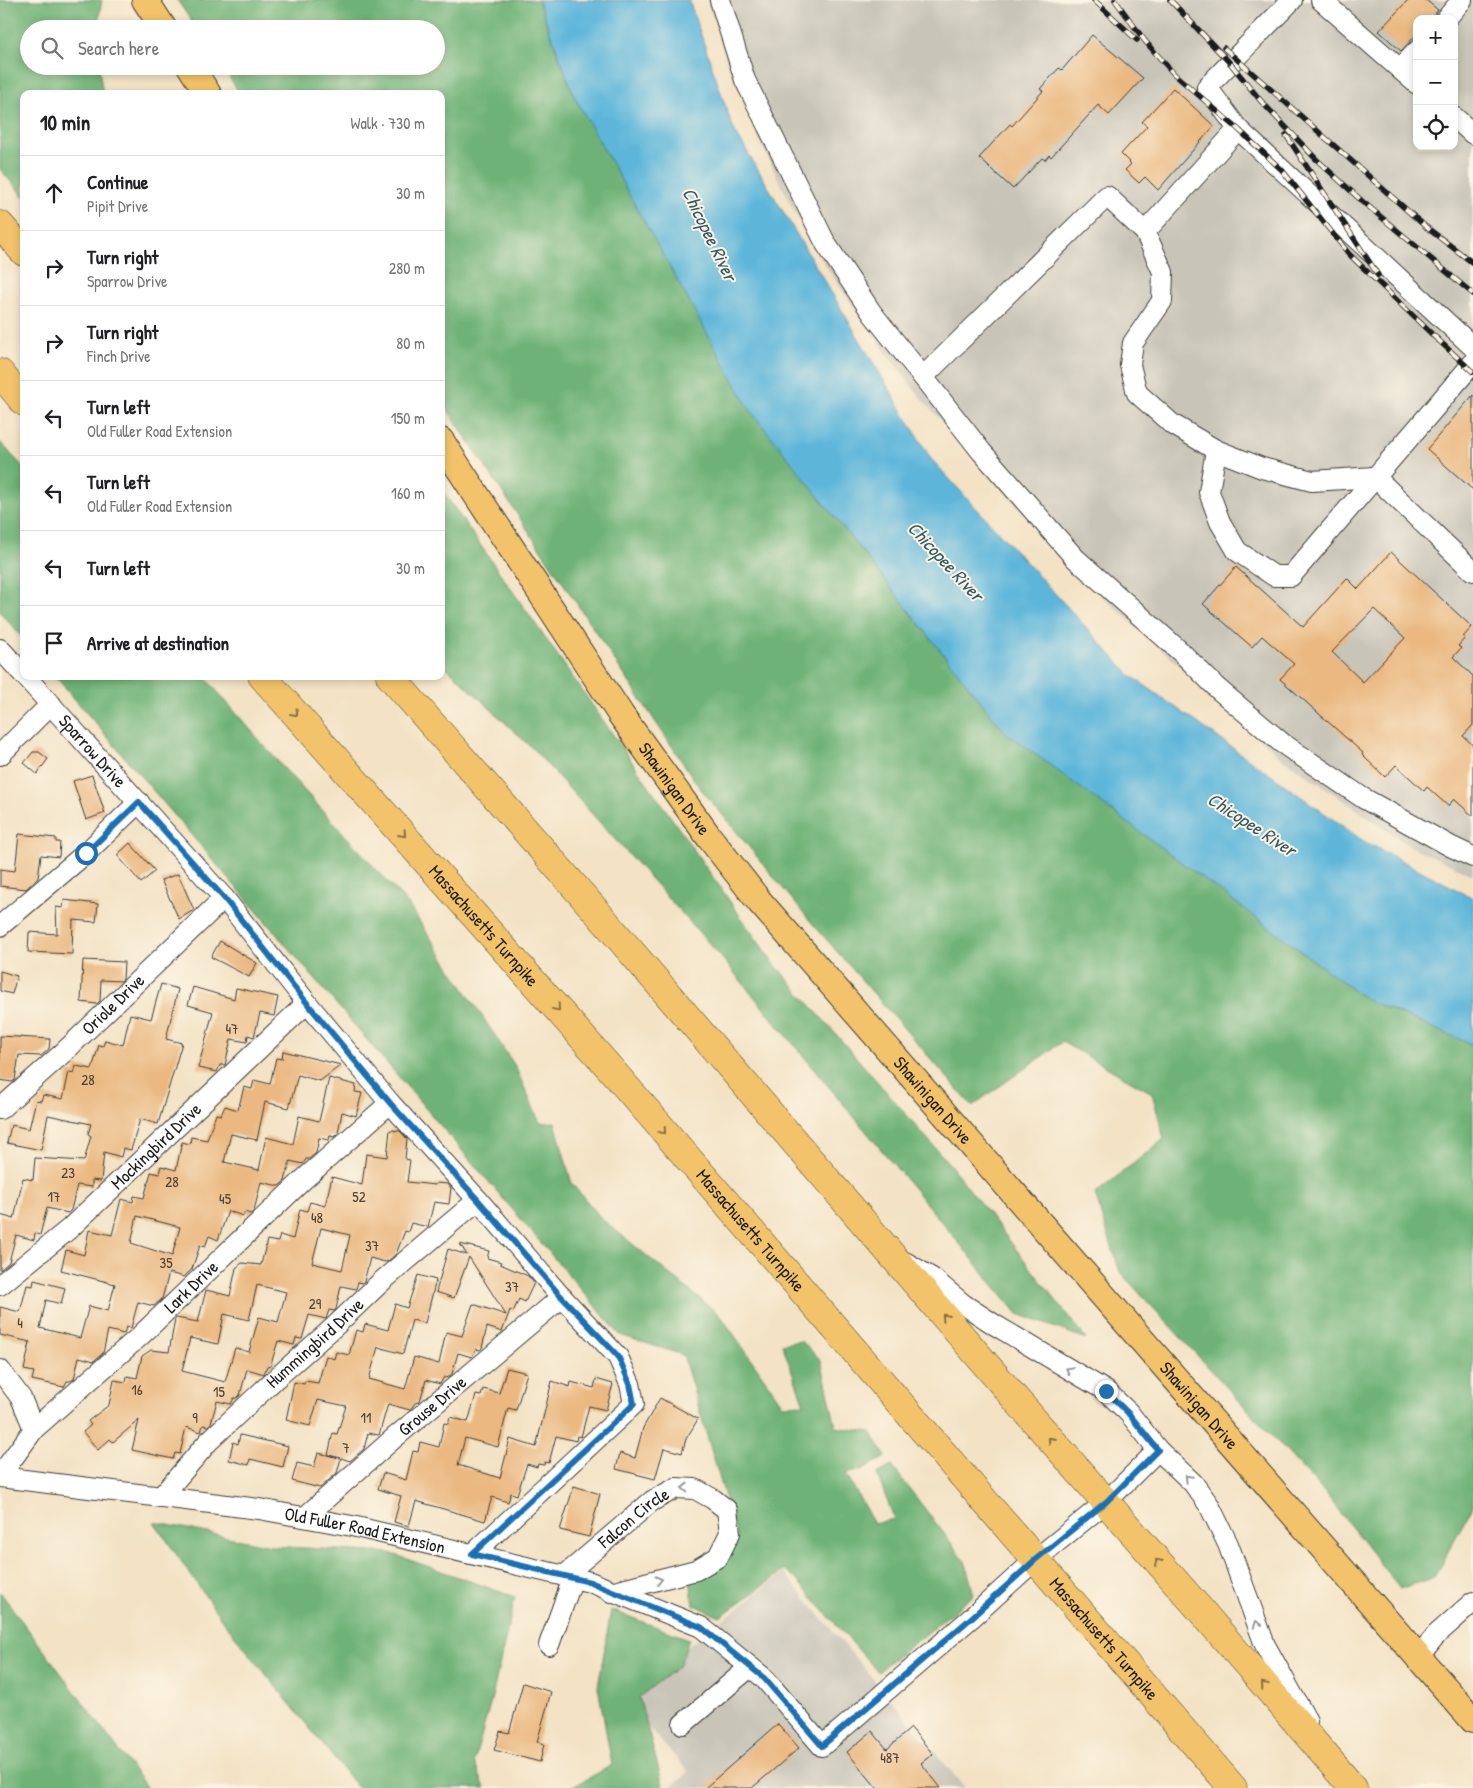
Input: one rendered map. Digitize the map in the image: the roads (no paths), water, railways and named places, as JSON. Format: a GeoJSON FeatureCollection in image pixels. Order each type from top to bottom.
{"type":"FeatureCollection","features":[{"type":"Feature","properties":{"kind":"highway"},"geometry":{"type":"LineString","coordinates":[[0,225],[20,248]]}},
{"type":"Feature","properties":{"kind":"highway"},"geometry":{"type":"LineString","coordinates":[[0,373],[20,397]]}},
{"type":"Feature","properties":{"kind":"highway","name":"Massachusetts Turnpike"},"geometry":{"type":"LineString","coordinates":[[266,680],[602,1060],[1233,1788]]}},
{"type":"Feature","properties":{"kind":"highway"},"geometry":{"type":"LineString","coordinates":[[394,680],[603,919],[1353,1788]]}},
{"type":"Feature","properties":{"kind":"main road"},"geometry":{"type":"LineString","coordinates":[[145,0],[158,20]]}},
{"type":"Feature","properties":{"kind":"main road"},"geometry":{"type":"LineString","coordinates":[[196,75],[205,90]]}},
{"type":"Feature","properties":{"kind":"main road","name":"Shawinigan Drive"},"geometry":{"type":"LineString","coordinates":[[445,447],[621,715],[709,837],[759,901],[1473,1720]]}},
{"type":"Feature","properties":{"kind":"street"},"geometry":{"type":"LineString","coordinates":[[720,0],[745,80],[826,244],[872,312],[981,451],[1075,558],[1182,653],[1218,689],[1282,743],[1363,798],[1473,857]]}},
{"type":"Feature","properties":{"kind":"street"},"geometry":{"type":"LineString","coordinates":[[1292,0],[1207,87],[1238,129],[1473,347]]}},
{"type":"Feature","properties":{"kind":"street"},"geometry":{"type":"LineString","coordinates":[[1321,0],[1413,81]]}},
{"type":"Feature","properties":{"kind":"street"},"geometry":{"type":"LineString","coordinates":[[1449,15],[1462,0]]}},
{"type":"Feature","properties":{"kind":"street"},"geometry":{"type":"LineString","coordinates":[[1400,70],[1413,55]]}},
{"type":"Feature","properties":{"kind":"street"},"geometry":{"type":"LineString","coordinates":[[1458,121],[1473,134]]}},
{"type":"Feature","properties":{"kind":"street"},"geometry":{"type":"LineString","coordinates":[[1145,232],[1238,129]]}},
{"type":"Feature","properties":{"kind":"street"},"geometry":{"type":"LineString","coordinates":[[923,377],[1107,196],[1145,232],[1163,272],[1162,301],[1133,344],[1130,366],[1137,393],[1172,424],[1216,450],[1262,468],[1312,481],[1375,477],[1473,571]]}},
{"type":"Feature","properties":{"kind":"street"},"geometry":{"type":"LineString","coordinates":[[1216,450],[1209,492],[1220,522],[1237,551],[1274,576],[1291,576],[1473,363]]}},
{"type":"Feature","properties":{"kind":"street","name":"Sparrow Drive"},"geometry":{"type":"LineString","coordinates":[[0,650],[20,672]]}},
{"type":"Feature","properties":{"kind":"street","name":"Sparrow Drive"},"geometry":{"type":"LineString","coordinates":[[28,680],[224,898],[307,1003],[390,1103],[562,1297],[618,1356],[630,1384],[634,1404],[472,1554]]}},
{"type":"Feature","properties":{"kind":"street"},"geometry":{"type":"LineString","coordinates":[[0,755],[51,704]]}},
{"type":"Feature","properties":{"kind":"street"},"geometry":{"type":"LineString","coordinates":[[0,926],[86,853],[139,802]]}},
{"type":"Feature","properties":{"kind":"street","name":"Oriole Drive"},"geometry":{"type":"LineString","coordinates":[[0,1109],[64,1052],[224,898]]}},
{"type":"Feature","properties":{"kind":"street","name":"Mockingbird Drive"},"geometry":{"type":"LineString","coordinates":[[0,1285],[69,1229],[307,1003]]}},
{"type":"Feature","properties":{"kind":"street","name":"Lark Drive"},"geometry":{"type":"LineString","coordinates":[[0,1477],[34,1429],[140,1337],[303,1180],[390,1103]]}},
{"type":"Feature","properties":{"kind":"street","name":"Hummingbird Drive"},"geometry":{"type":"LineString","coordinates":[[161,1497],[216,1435],[334,1328],[380,1282],[478,1200]]}},
{"type":"Feature","properties":{"kind":"street"},"geometry":{"type":"LineString","coordinates":[[892,1254],[932,1278],[986,1320],[1106,1391],[1128,1413],[1158,1450],[1193,1483],[1209,1505],[1228,1544],[1265,1645],[1329,1759]]}},
{"type":"Feature","properties":{"kind":"street","name":"Grouse Drive"},"geometry":{"type":"LineString","coordinates":[[305,1517],[562,1297]]}},
{"type":"Feature","properties":{"kind":"street"},"geometry":{"type":"LineString","coordinates":[[0,1370],[21,1398],[34,1429]]}},
{"type":"Feature","properties":{"kind":"street","name":"Old Fuller Road Extension"},"geometry":{"type":"LineString","coordinates":[[0,1477],[259,1509],[305,1517],[352,1526],[590,1582],[701,1627],[764,1678],[822,1746],[948,1638],[1035,1560],[1106,1502],[1158,1450]]}},
{"type":"Feature","properties":{"kind":"street","name":"Falcon Circle"},"geometry":{"type":"LineString","coordinates":[[568,1577],[652,1501],[676,1488],[696,1489],[727,1510],[730,1533],[718,1557],[696,1570],[611,1592]]}},
{"type":"Feature","properties":{"kind":"street"},"geometry":{"type":"LineString","coordinates":[[549,1645],[568,1577]]}},
{"type":"Feature","properties":{"kind":"street"},"geometry":{"type":"LineString","coordinates":[[1418,1657],[1436,1635],[1471,1609]]}},
{"type":"Feature","properties":{"kind":"street"},"geometry":{"type":"LineString","coordinates":[[683,1724],[750,1667]]}},
{"type":"Feature","properties":{"kind":"water","name":"Chicopee River"},"geometry":{"type":"Polygon","coordinates":[[[538,0],[689,0],[733,128],[931,459],[1130,675],[1362,840],[1473,898],[1473,1045],[1367,1000],[1005,732],[750,410],[575,98],[538,0]]]}},
{"type":"Feature","properties":{"kind":"railway"},"geometry":{"type":"LineString","coordinates":[[1094,0],[1137,40]]}},
{"type":"Feature","properties":{"kind":"railway"},"geometry":{"type":"LineString","coordinates":[[1115,0],[1145,41],[1174,74],[1282,170],[1349,254],[1438,340]]}},
{"type":"Feature","properties":{"kind":"railway"},"geometry":{"type":"LineString","coordinates":[[1170,0],[1230,63],[1261,101],[1316,159],[1362,201],[1473,294]]}},
{"type":"Feature","properties":{"kind":"railway"},"geometry":{"type":"LineString","coordinates":[[1224,48],[1426,227],[1473,263]]}},
{"type":"Feature","properties":{"kind":"railway"},"geometry":{"type":"LineString","coordinates":[[1286,135],[1378,275]]}},
{"type":"Feature","properties":{"kind":"railway"},"geometry":{"type":"LineString","coordinates":[[1434,336],[1473,372]]}}]}
